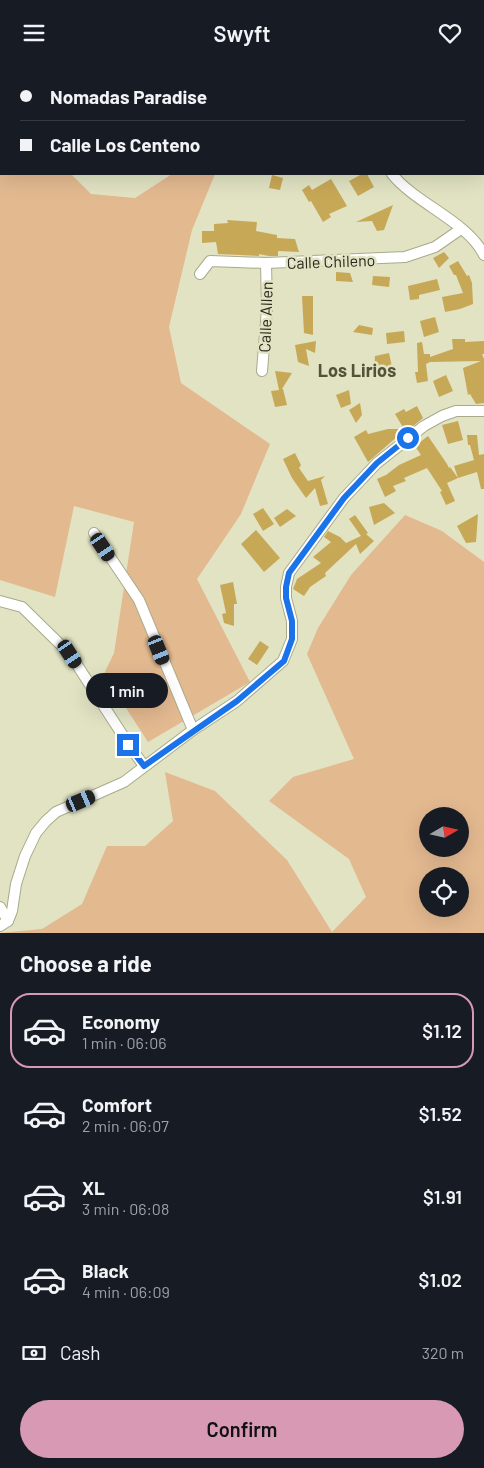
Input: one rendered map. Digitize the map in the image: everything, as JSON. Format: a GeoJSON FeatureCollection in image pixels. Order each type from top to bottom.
{"type":"FeatureCollection","features":[{"type":"Feature","properties":{"kind":"street"},"geometry":{"type":"LineString","coordinates":[[393,175],[404,187],[461,229],[479,246],[484,255]]}},
{"type":"Feature","properties":{"kind":"street","name":"Calle Chileno"},"geometry":{"type":"LineString","coordinates":[[200,274],[210,261],[266,263],[405,257],[435,247],[461,229]]}},
{"type":"Feature","properties":{"kind":"street","name":"Calle Allen"},"geometry":{"type":"LineString","coordinates":[[262,371],[267,309],[266,263]]}},
{"type":"Feature","properties":{"kind":"street"},"geometry":{"type":"LineString","coordinates":[[4,924],[12,911],[16,884],[24,856],[36,833],[46,821],[56,812],[124,781],[193,730],[237,701],[284,661],[292,639],[292,621],[286,598],[289,573],[344,498],[377,463],[424,426],[456,411],[484,411]]}},
{"type":"Feature","properties":{"kind":"street"},"geometry":{"type":"LineString","coordinates":[[94,533],[139,600],[193,730]]}},
{"type":"Feature","properties":{"kind":"street"},"geometry":{"type":"LineString","coordinates":[[0,601],[22,607],[70,654],[128,745],[144,766]]}},
{"type":"Feature","properties":{"kind":"street"},"geometry":{"type":"LineString","coordinates":[[0,907],[4,924]]}},
{"type":"Feature","properties":{"kind":"shaded area"},"geometry":{"type":"Polygon","coordinates":[[[0,175],[72,175],[91,194],[135,198],[170,175],[215,175],[192,230],[169,327],[181,383],[270,444],[241,514],[197,579],[250,682],[148,742],[104,674],[114,653],[134,522],[74,506],[55,597],[0,580],[0,175]]]}},
{"type":"Feature","properties":{"kind":"shaded area"},"geometry":{"type":"Polygon","coordinates":[[[405,515],[442,531],[484,562],[484,933],[0,933],[42,929],[82,904],[107,846],[145,846],[173,821],[165,772],[215,791],[287,860],[332,932],[366,897],[349,859],[269,801],[293,777],[354,759],[307,654],[318,628],[351,575],[405,515]]]}},
{"type":"Feature","properties":{"kind":"building"},"geometry":{"type":"Polygon","coordinates":[[[272,175],[283,178],[280,190],[269,188],[272,175]]]}},
{"type":"Feature","properties":{"kind":"building"},"geometry":{"type":"Polygon","coordinates":[[[360,175],[368,175],[374,187],[358,196],[349,181],[360,175]]]}},
{"type":"Feature","properties":{"kind":"building"},"geometry":{"type":"Polygon","coordinates":[[[331,179],[347,206],[329,214],[331,217],[323,222],[302,190],[309,185],[312,190],[331,179]]]}},
{"type":"Feature","properties":{"kind":"building"},"geometry":{"type":"Polygon","coordinates":[[[393,205],[384,230],[377,231],[372,221],[356,222],[393,205]]]}},
{"type":"Feature","properties":{"kind":"building"},"geometry":{"type":"Polygon","coordinates":[[[227,220],[257,222],[256,231],[277,235],[277,238],[295,239],[299,252],[278,251],[278,256],[218,254],[216,242],[202,243],[202,231],[214,231],[214,224],[228,223],[227,220]]]}},
{"type":"Feature","properties":{"kind":"building"},"geometry":{"type":"Polygon","coordinates":[[[444,252],[449,258],[439,268],[433,258],[444,252]]]}},
{"type":"Feature","properties":{"kind":"building"},"geometry":{"type":"Polygon","coordinates":[[[458,261],[467,276],[469,275],[472,283],[473,304],[445,312],[442,297],[463,293],[456,275],[454,275],[449,266],[458,261]]]}},
{"type":"Feature","properties":{"kind":"building"},"geometry":{"type":"Polygon","coordinates":[[[336,272],[350,273],[353,282],[336,281],[336,272]]]}},
{"type":"Feature","properties":{"kind":"building"},"geometry":{"type":"Polygon","coordinates":[[[373,276],[390,277],[389,287],[372,285],[373,276]]]}},
{"type":"Feature","properties":{"kind":"building"},"geometry":{"type":"Polygon","coordinates":[[[437,279],[440,290],[419,295],[419,299],[410,300],[408,286],[437,279]]]}},
{"type":"Feature","properties":{"kind":"building"},"geometry":{"type":"Polygon","coordinates":[[[302,296],[313,296],[313,335],[304,333],[302,296]]]}},
{"type":"Feature","properties":{"kind":"building"},"geometry":{"type":"Polygon","coordinates":[[[435,317],[439,332],[424,337],[420,321],[435,317]]]}},
{"type":"Feature","properties":{"kind":"building"},"geometry":{"type":"Polygon","coordinates":[[[359,325],[373,328],[372,335],[353,332],[359,325]]]}},
{"type":"Feature","properties":{"kind":"building"},"geometry":{"type":"Polygon","coordinates":[[[404,331],[405,342],[387,344],[386,333],[404,331]]]}},
{"type":"Feature","properties":{"kind":"building"},"geometry":{"type":"Polygon","coordinates":[[[452,339],[465,339],[465,342],[484,341],[484,354],[482,354],[484,359],[484,403],[476,404],[470,394],[468,395],[463,368],[481,361],[430,362],[426,364],[428,381],[417,383],[415,372],[418,372],[417,343],[422,342],[424,354],[430,354],[430,357],[453,349],[452,339]]]}},
{"type":"Feature","properties":{"kind":"building"},"geometry":{"type":"Polygon","coordinates":[[[316,341],[315,353],[306,349],[309,366],[298,362],[295,345],[316,341]]]}},
{"type":"Feature","properties":{"kind":"building"},"geometry":{"type":"Polygon","coordinates":[[[389,353],[392,367],[374,371],[375,356],[389,353]]]}},
{"type":"Feature","properties":{"kind":"building"},"geometry":{"type":"Polygon","coordinates":[[[275,371],[292,373],[282,389],[287,405],[275,407],[271,391],[279,390],[275,371]]]}},
{"type":"Feature","properties":{"kind":"building"},"geometry":{"type":"Polygon","coordinates":[[[446,375],[453,391],[439,397],[433,381],[446,375]]]}},
{"type":"Feature","properties":{"kind":"building"},"geometry":{"type":"Polygon","coordinates":[[[349,390],[351,404],[341,408],[336,395],[349,390]]]}},
{"type":"Feature","properties":{"kind":"building"},"geometry":{"type":"Polygon","coordinates":[[[360,403],[362,415],[356,423],[349,410],[360,403]]]}},
{"type":"Feature","properties":{"kind":"building"},"geometry":{"type":"Polygon","coordinates":[[[417,406],[423,418],[406,432],[405,430],[368,462],[354,437],[366,430],[368,434],[388,429],[404,429],[395,414],[404,409],[406,412],[417,406]]]}},
{"type":"Feature","properties":{"kind":"building"},"geometry":{"type":"Polygon","coordinates":[[[458,421],[463,440],[448,444],[442,425],[458,421]]]}},
{"type":"Feature","properties":{"kind":"building"},"geometry":{"type":"Polygon","coordinates":[[[467,435],[477,435],[479,455],[484,454],[484,489],[481,489],[477,472],[458,478],[454,466],[474,460],[470,445],[468,445],[467,435]]]}},
{"type":"Feature","properties":{"kind":"building"},"geometry":{"type":"Polygon","coordinates":[[[428,436],[449,468],[458,478],[447,483],[455,501],[446,505],[440,492],[442,491],[427,468],[404,478],[406,481],[393,486],[396,491],[385,497],[377,479],[399,465],[421,455],[415,446],[428,436]]]}},
{"type":"Feature","properties":{"kind":"building"},"geometry":{"type":"Polygon","coordinates":[[[295,453],[301,465],[299,468],[308,481],[325,476],[321,480],[328,504],[320,506],[315,488],[306,498],[292,478],[283,459],[295,453]]]}},
{"type":"Feature","properties":{"kind":"building"},"geometry":{"type":"Polygon","coordinates":[[[384,503],[395,513],[374,525],[369,507],[384,503]]]}},
{"type":"Feature","properties":{"kind":"building"},"geometry":{"type":"Polygon","coordinates":[[[263,508],[274,524],[263,531],[253,514],[263,508]]]}},
{"type":"Feature","properties":{"kind":"building"},"geometry":{"type":"Polygon","coordinates":[[[287,509],[296,516],[280,527],[274,518],[287,509]]]}},
{"type":"Feature","properties":{"kind":"building"},"geometry":{"type":"Polygon","coordinates":[[[478,514],[476,542],[466,543],[457,526],[478,514]]]}},
{"type":"Feature","properties":{"kind":"building"},"geometry":{"type":"Polygon","coordinates":[[[355,515],[368,533],[366,534],[374,541],[360,554],[356,544],[325,573],[326,576],[310,587],[304,596],[293,589],[297,579],[321,563],[313,557],[331,542],[324,537],[328,531],[340,537],[346,543],[361,536],[349,519],[355,515]]]}},
{"type":"Feature","properties":{"kind":"building"},"geometry":{"type":"Polygon","coordinates":[[[256,530],[280,558],[264,572],[241,544],[256,530]]]}},
{"type":"Feature","properties":{"kind":"building"},"geometry":{"type":"Polygon","coordinates":[[[233,582],[237,604],[234,604],[234,626],[224,623],[222,614],[226,613],[220,585],[233,582]]]}},
{"type":"Feature","properties":{"kind":"building"},"geometry":{"type":"Polygon","coordinates":[[[260,641],[269,647],[257,665],[248,659],[260,641]]]}},
{"type":"Feature","properties":{"kind":"district","name":"Los Lirios"},"geometry":{"type":"Point","coordinates":[357,370]}},
{"type":"Feature","properties":{"kind":"route"},"geometry":{"type":"LineString","coordinates":[[128,745],[144,766],[237,701],[284,661],[292,639],[292,621],[286,598],[289,573],[344,498],[377,463],[408,438]]}}]}
